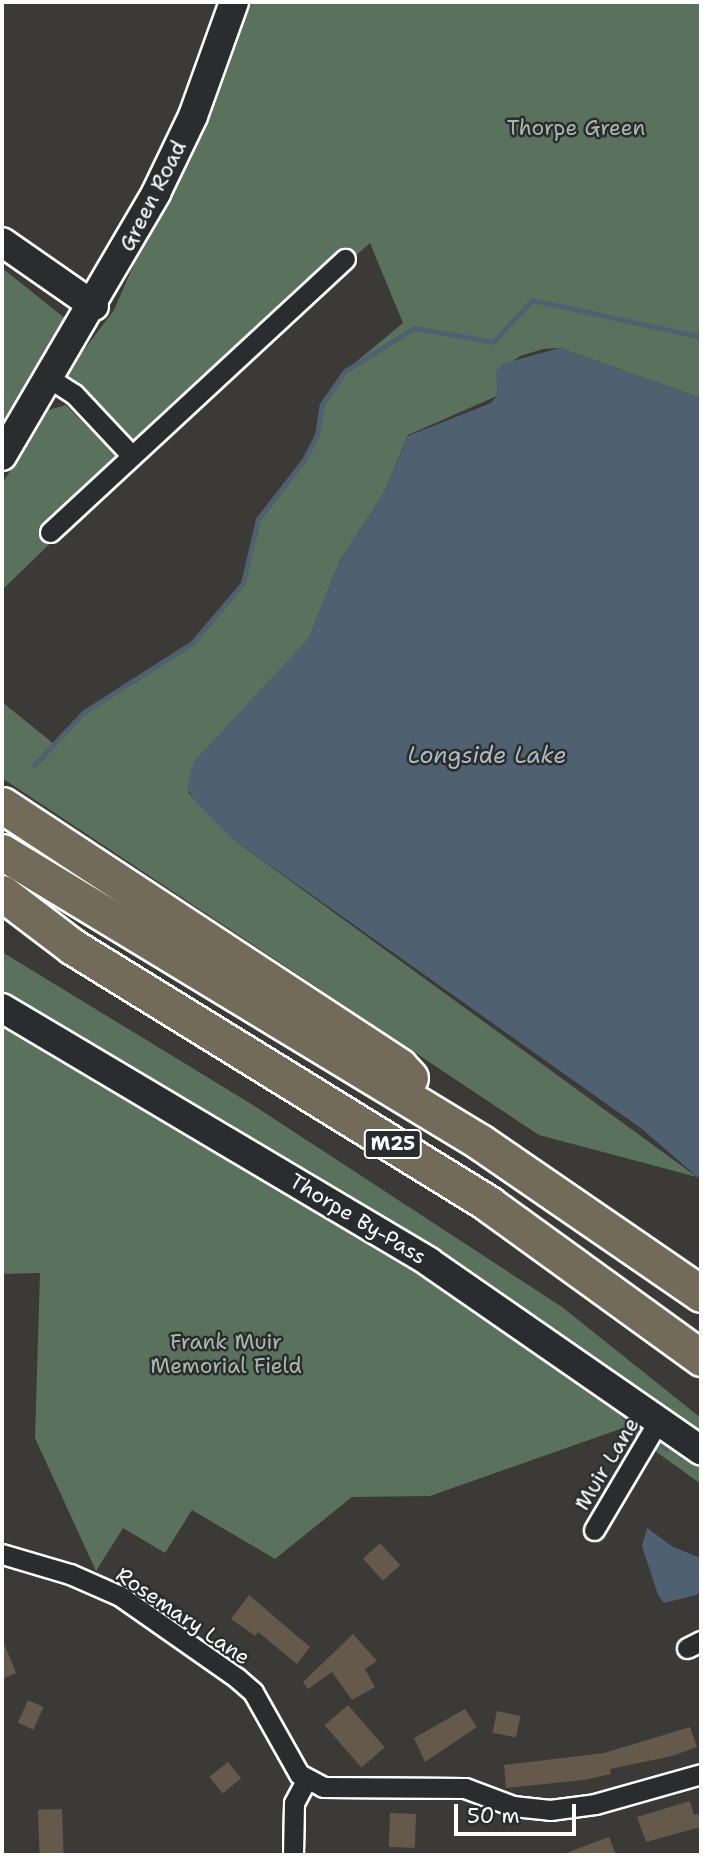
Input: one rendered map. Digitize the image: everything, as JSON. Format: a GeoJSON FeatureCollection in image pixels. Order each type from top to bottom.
{"type":"FeatureCollection","features":[{"type":"Feature","properties":{"kind":"highway"},"geometry":{"type":"LineString","coordinates":[[2,805],[400,1066],[448,1123]]}},
{"type":"Feature","properties":{"kind":"highway","name":"M25"},"geometry":{"type":"LineString","coordinates":[[2,852],[448,1123],[701,1294]]}},
{"type":"Feature","properties":{"kind":"highway","name":"M25"},"geometry":{"type":"LineString","coordinates":[[2,893],[73,947],[490,1205],[701,1358]]}},
{"type":"Feature","properties":{"kind":"highway"},"geometry":{"type":"LineString","coordinates":[[2,920],[73,947]]}},
{"type":"Feature","properties":{"kind":"main road","name":"Green Road"},"geometry":{"type":"LineString","coordinates":[[2,456],[94,306],[193,116],[234,2]]}},
{"type":"Feature","properties":{"kind":"main road"},"geometry":{"type":"LineString","coordinates":[[2,242],[94,306]]}},
{"type":"Feature","properties":{"kind":"main road","name":"Thorpe By-Pass"},"geometry":{"type":"LineString","coordinates":[[2,1008],[429,1262],[701,1450]]}},
{"type":"Feature","properties":{"kind":"street"},"geometry":{"type":"LineString","coordinates":[[50,531],[345,259]]}},
{"type":"Feature","properties":{"kind":"street"},"geometry":{"type":"LineString","coordinates":[[49,378],[74,394],[131,455]]}},
{"type":"Feature","properties":{"kind":"street","name":"Muir Lane"},"geometry":{"type":"LineString","coordinates":[[594,1530],[659,1420]]}},
{"type":"Feature","properties":{"kind":"street","name":"Rosemary Lane"},"geometry":{"type":"LineString","coordinates":[[2,1554],[70,1574],[120,1596],[237,1678],[253,1692],[287,1758],[306,1780]]}},
{"type":"Feature","properties":{"kind":"street"},"geometry":{"type":"LineString","coordinates":[[293,1855],[294,1803],[306,1780],[343,1788],[465,1788],[513,1806],[550,1810],[595,1804],[701,1774]]}},
{"type":"Feature","properties":{"kind":"green space","name":"Thorpe Green"},"geometry":{"type":"Polygon","coordinates":[[[248,2],[701,2],[701,398],[560,348],[543,349],[520,356],[497,372],[497,396],[408,435],[384,493],[340,560],[309,638],[188,792],[233,839],[697,1177],[539,1135],[2,778],[2,702],[54,744],[84,712],[192,643],[243,583],[258,519],[304,460],[317,435],[322,404],[345,371],[403,323],[370,243],[131,455],[65,375],[114,310],[248,2]]]}},
{"type":"Feature","properties":{"kind":"green space"},"geometry":{"type":"Polygon","coordinates":[[[2,268],[66,319],[2,425],[2,268]]]}},
{"type":"Feature","properties":{"kind":"green space"},"geometry":{"type":"Polygon","coordinates":[[[66,405],[128,468],[2,590],[2,484],[48,410],[66,405]]]}},
{"type":"Feature","properties":{"kind":"green space","name":"Frank Muir Memorial Field"},"geometry":{"type":"Polygon","coordinates":[[[2,952],[253,1105],[562,1307],[701,1418],[701,1484],[623,1428],[430,1496],[352,1497],[275,1559],[192,1510],[165,1553],[123,1528],[96,1571],[35,1438],[40,1273],[2,1274],[2,952]]]}},
{"type":"Feature","properties":{"kind":"water","name":"Longside Lake"},"geometry":{"type":"Polygon","coordinates":[[[560,348],[701,398],[701,1180],[642,1129],[233,839],[195,802],[187,787],[194,761],[309,638],[340,560],[384,493],[408,436],[491,403],[497,396],[496,372],[502,364],[560,348]]]}},
{"type":"Feature","properties":{"kind":"water"},"geometry":{"type":"Polygon","coordinates":[[[647,1528],[673,1547],[701,1558],[701,1591],[696,1595],[664,1603],[658,1595],[642,1546],[647,1528]]]}},
{"type":"Feature","properties":{"kind":"building"},"geometry":{"type":"Polygon","coordinates":[[[380,1543],[400,1565],[383,1581],[363,1558],[380,1543]]]}},
{"type":"Feature","properties":{"kind":"building"},"geometry":{"type":"Polygon","coordinates":[[[249,1595],[310,1647],[297,1664],[258,1632],[255,1636],[231,1619],[249,1595]]]}},
{"type":"Feature","properties":{"kind":"building"},"geometry":{"type":"Polygon","coordinates":[[[353,1634],[377,1661],[365,1669],[375,1687],[352,1700],[332,1672],[308,1689],[303,1682],[353,1634]]]}},
{"type":"Feature","properties":{"kind":"building"},"geometry":{"type":"Polygon","coordinates":[[[2,1638],[16,1673],[2,1679],[2,1638]]]}},
{"type":"Feature","properties":{"kind":"building"},"geometry":{"type":"Polygon","coordinates":[[[28,1700],[44,1707],[33,1730],[18,1723],[28,1700]]]}},
{"type":"Feature","properties":{"kind":"building"},"geometry":{"type":"Polygon","coordinates":[[[348,1705],[385,1747],[361,1768],[325,1725],[348,1705]]]}},
{"type":"Feature","properties":{"kind":"building"},"geometry":{"type":"Polygon","coordinates":[[[465,1709],[477,1727],[425,1762],[414,1738],[465,1709]]]}},
{"type":"Feature","properties":{"kind":"building"},"geometry":{"type":"Polygon","coordinates":[[[497,1711],[520,1716],[516,1738],[492,1733],[497,1711]]]}},
{"type":"Feature","properties":{"kind":"building"},"geometry":{"type":"Polygon","coordinates":[[[690,1727],[697,1747],[672,1756],[610,1769],[611,1774],[584,1780],[506,1788],[504,1765],[604,1753],[690,1727]]]}},
{"type":"Feature","properties":{"kind":"building"},"geometry":{"type":"Polygon","coordinates":[[[228,1762],[241,1778],[223,1793],[209,1777],[228,1762]]]}},
{"type":"Feature","properties":{"kind":"building"},"geometry":{"type":"Polygon","coordinates":[[[690,1801],[694,1815],[701,1813],[701,1827],[646,1842],[637,1817],[690,1801]]]}},
{"type":"Feature","properties":{"kind":"building"},"geometry":{"type":"Polygon","coordinates":[[[62,1809],[64,1855],[40,1855],[38,1810],[62,1809]]]}},
{"type":"Feature","properties":{"kind":"building"},"geometry":{"type":"Polygon","coordinates":[[[390,1813],[416,1814],[415,1848],[389,1847],[390,1813]]]}},
{"type":"Feature","properties":{"kind":"building"},"geometry":{"type":"Polygon","coordinates":[[[609,1837],[616,1855],[563,1855],[563,1854],[609,1837]]]}},
{"type":"Feature","properties":{"kind":"waterway"},"geometry":{"type":"LineString","coordinates":[[34,765],[84,712],[192,643],[243,583],[258,519],[304,460],[317,435],[322,404],[345,371],[414,328],[493,342],[532,300],[701,337]]}},
{"type":"Feature","properties":{"kind":"waterway"},"geometry":{"type":"LineString","coordinates":[[623,1417],[645,1432]]}},
{"type":"Feature","properties":{"kind":"waterway"},"geometry":{"type":"LineString","coordinates":[[653,1438],[667,1449]]}}]}
